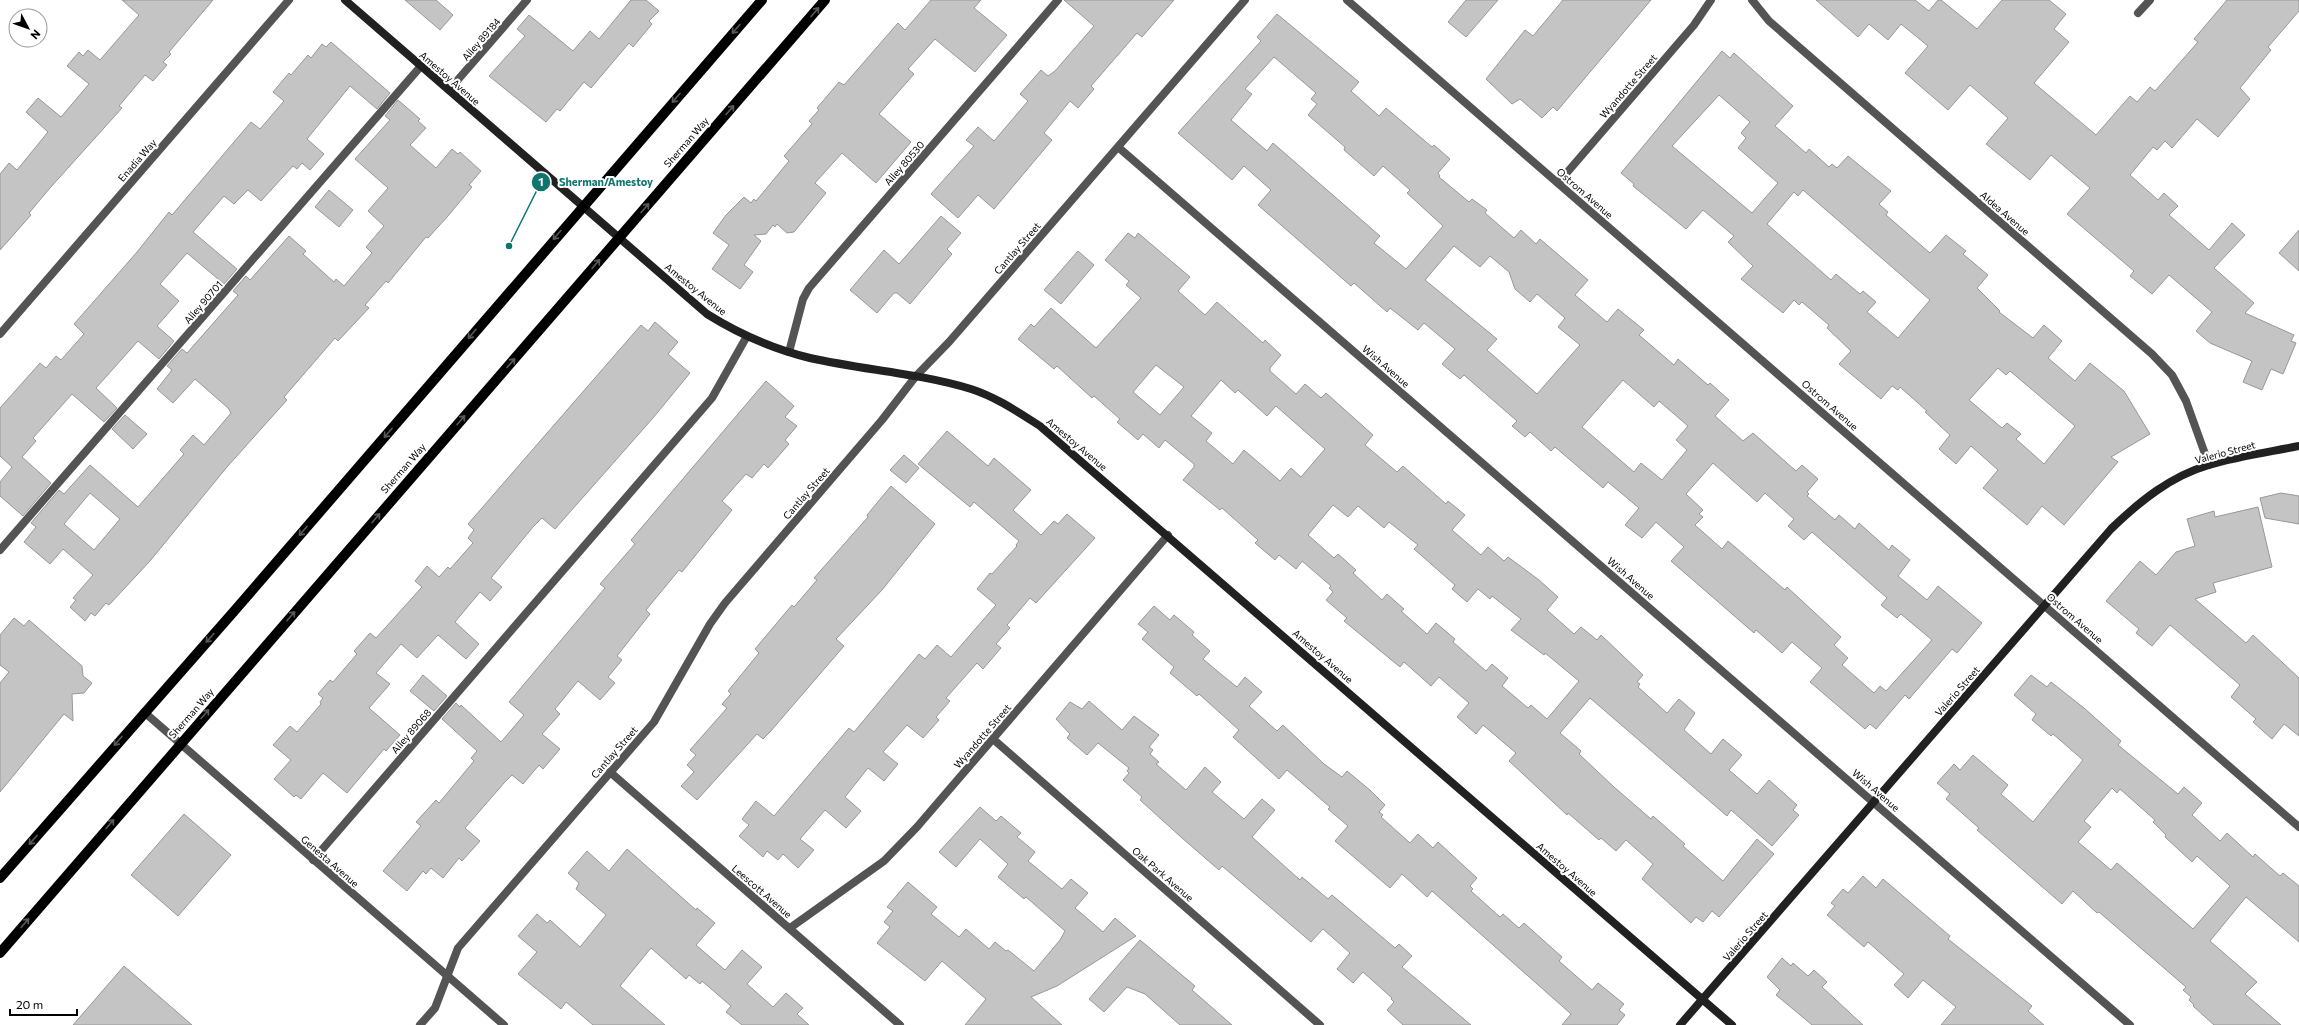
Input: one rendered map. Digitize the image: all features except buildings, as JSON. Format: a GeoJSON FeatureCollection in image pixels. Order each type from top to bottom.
{"type":"FeatureCollection","features":[{"type":"Feature","properties":{"kind":"main road"},"geometry":{"type":"LineString","coordinates":[[0,878],[144,712],[236,609],[762,0]]}},
{"type":"Feature","properties":{"kind":"main road","name":"Sherman Way"},"geometry":{"type":"LineString","coordinates":[[0,953],[825,0]]}},
{"type":"Feature","properties":{"kind":"street","name":"Enadia Way"},"geometry":{"type":"LineString","coordinates":[[0,334],[289,0]]}},
{"type":"Feature","properties":{"kind":"street","name":"Amestoy Avenue"},"geometry":{"type":"LineString","coordinates":[[345,0],[707,314],[730,329],[789,352],[810,358],[916,376],[971,389],[996,400],[1040,426],[1168,534],[1732,1025]]}},
{"type":"Feature","properties":{"kind":"street","name":"Alley 89184"},"geometry":{"type":"LineString","coordinates":[[449,90],[527,0]]}},
{"type":"Feature","properties":{"kind":"street","name":"Alley 80530"},"geometry":{"type":"LineString","coordinates":[[789,352],[803,299],[809,288],[1058,0]]}},
{"type":"Feature","properties":{"kind":"street","name":"Cantlay Street"},"geometry":{"type":"LineString","coordinates":[[420,1025],[435,1008],[458,948],[654,722],[707,630],[726,603],[882,420],[916,376],[949,342],[1245,0]]}},
{"type":"Feature","properties":{"kind":"street","name":"Ostrom Avenue"},"geometry":{"type":"LineString","coordinates":[[1347,0],[2299,827]]}},
{"type":"Feature","properties":{"kind":"street","name":"Wyandotte Street"},"geometry":{"type":"LineString","coordinates":[[1558,183],[1694,24],[1711,0]]}},
{"type":"Feature","properties":{"kind":"street","name":"Aldea Avenue"},"geometry":{"type":"LineString","coordinates":[[1752,0],[1769,20],[2152,354],[2172,375],[2186,400],[2209,465]]}},
{"type":"Feature","properties":{"kind":"street"},"geometry":{"type":"LineString","coordinates":[[2138,13],[2150,0]]}},
{"type":"Feature","properties":{"kind":"street","name":"Alley 90701"},"geometry":{"type":"LineString","coordinates":[[0,550],[421,66]]}},
{"type":"Feature","properties":{"kind":"street","name":"Wish Avenue"},"geometry":{"type":"LineString","coordinates":[[1118,147],[2130,1025]]}},
{"type":"Feature","properties":{"kind":"street","name":"Alley 89068"},"geometry":{"type":"LineString","coordinates":[[313,860],[712,398],[747,336]]}},
{"type":"Feature","properties":{"kind":"street","name":"Valerio Street"},"geometry":{"type":"LineString","coordinates":[[1680,1025],[2111,529],[2129,511],[2165,485],[2209,465],[2299,446]]}},
{"type":"Feature","properties":{"kind":"street","name":"Wyandotte Street"},"geometry":{"type":"LineString","coordinates":[[790,928],[884,861],[917,827],[1168,534]]}},
{"type":"Feature","properties":{"kind":"street","name":"Genesta Avenue"},"geometry":{"type":"LineString","coordinates":[[144,712],[504,1025]]}},
{"type":"Feature","properties":{"kind":"street","name":"Oak Park Avenue"},"geometry":{"type":"LineString","coordinates":[[992,739],[1320,1025]]}},
{"type":"Feature","properties":{"kind":"street","name":"Leescott Avenue"},"geometry":{"type":"LineString","coordinates":[[610,772],[900,1025]]}},
{"type":"Feature","properties":{"kind":"place","name":"Sherman/Amestoy"},"geometry":{"type":"Point","coordinates":[509,246]}}]}
